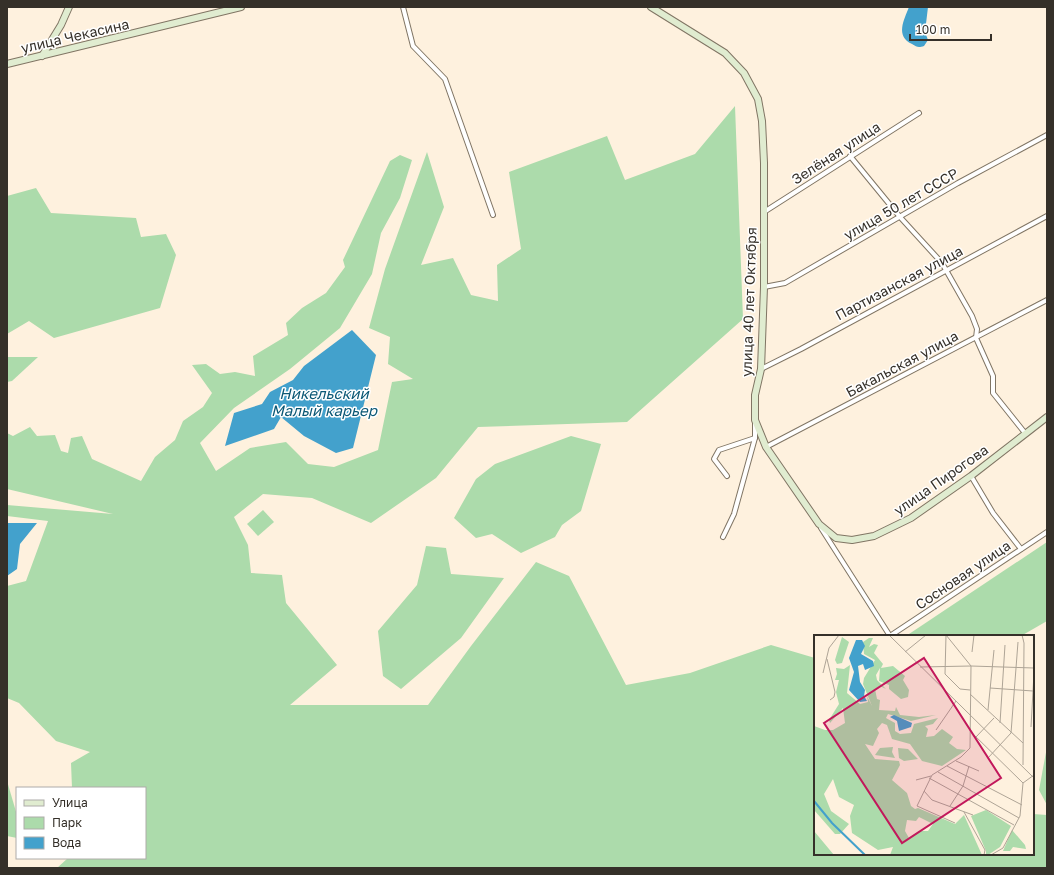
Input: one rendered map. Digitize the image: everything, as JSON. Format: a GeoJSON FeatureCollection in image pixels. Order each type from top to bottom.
{"type":"FeatureCollection","features":[{"type":"Feature","properties":{"kind":"street"},"geometry":{"type":"LineString","coordinates":[[42,56],[61,25],[69,7]]}},
{"type":"Feature","properties":{"kind":"street","name":"улица Чекасина"},"geometry":{"type":"LineString","coordinates":[[7,64],[241,7]]}},
{"type":"Feature","properties":{"kind":"street"},"geometry":{"type":"LineString","coordinates":[[403,7],[412,46],[444,79],[493,215]]}},
{"type":"Feature","properties":{"kind":"street","name":"улица 40 лет Октября"},"geometry":{"type":"LineString","coordinates":[[651,7],[725,53],[744,73],[756,93],[762,121],[764,287],[760,369],[755,395],[755,420],[766,447],[819,524],[889,635]]}},
{"type":"Feature","properties":{"kind":"street","name":"Зелёная улица"},"geometry":{"type":"LineString","coordinates":[[764,212],[919,113]]}},
{"type":"Feature","properties":{"kind":"street","name":"улица 50 лет СССР"},"geometry":{"type":"LineString","coordinates":[[764,287],[785,283],[958,183],[1047,135]]}},
{"type":"Feature","properties":{"kind":"street"},"geometry":{"type":"LineString","coordinates":[[850,156],[946,270],[972,316],[977,329],[976,338],[993,376],[993,393],[1025,433]]}},
{"type":"Feature","properties":{"kind":"street","name":"Партизанская улица"},"geometry":{"type":"LineString","coordinates":[[760,369],[802,349],[1047,216]]}},
{"type":"Feature","properties":{"kind":"street","name":"Бакальская улица"},"geometry":{"type":"LineString","coordinates":[[766,447],[1047,300]]}},
{"type":"Feature","properties":{"kind":"street","name":"улица Пирогова"},"geometry":{"type":"LineString","coordinates":[[819,524],[836,538],[852,540],[874,536],[911,518],[971,476],[1047,417]]}},
{"type":"Feature","properties":{"kind":"street"},"geometry":{"type":"LineString","coordinates":[[723,537],[734,514],[755,438],[755,420]]}},
{"type":"Feature","properties":{"kind":"street"},"geometry":{"type":"LineString","coordinates":[[727,476],[714,459],[719,450],[755,438]]}},
{"type":"Feature","properties":{"kind":"street"},"geometry":{"type":"LineString","coordinates":[[971,476],[993,513],[1021,549]]}},
{"type":"Feature","properties":{"kind":"street","name":"Сосновая улица"},"geometry":{"type":"LineString","coordinates":[[892,635],[1047,532]]}},
{"type":"Feature","properties":{"kind":"green space"},"geometry":{"type":"Polygon","coordinates":[[[735,106],[743,319],[627,422],[478,427],[436,478],[371,523],[312,498],[263,494],[234,517],[248,545],[251,573],[282,575],[286,603],[337,665],[290,705],[428,705],[471,646],[536,562],[569,576],[626,685],[690,673],[771,645],[814,658],[814,855],[1034,855],[1034,814],[1047,815],[1047,868],[57,868],[67,859],[146,859],[146,787],[72,787],[71,763],[90,752],[56,741],[19,703],[7,698],[7,586],[26,581],[48,521],[7,516],[7,505],[113,514],[7,489],[7,433],[13,436],[30,427],[37,436],[55,435],[61,451],[68,453],[71,438],[82,436],[92,459],[141,481],[155,457],[175,440],[183,421],[203,407],[212,393],[192,365],[206,364],[220,374],[235,372],[255,376],[253,356],[288,335],[286,323],[302,308],[326,293],[345,267],[343,260],[390,161],[400,155],[412,160],[400,198],[381,233],[372,274],[340,328],[290,369],[234,408],[200,443],[216,471],[250,448],[286,442],[308,464],[334,467],[378,450],[392,382],[413,379],[388,364],[390,337],[369,328],[385,269],[427,152],[444,207],[421,265],[453,258],[471,295],[498,301],[497,265],[521,249],[509,172],[607,136],[625,180],[695,154],[735,106]]]}},
{"type":"Feature","properties":{"kind":"green space"},"geometry":{"type":"Polygon","coordinates":[[[36,188],[51,213],[136,218],[141,237],[166,234],[176,255],[160,308],[54,338],[29,321],[7,334],[7,196],[36,188]]]}},
{"type":"Feature","properties":{"kind":"green space"},"geometry":{"type":"Polygon","coordinates":[[[7,357],[38,357],[12,381],[7,382],[7,357]]]}},
{"type":"Feature","properties":{"kind":"green space"},"geometry":{"type":"Polygon","coordinates":[[[571,436],[601,444],[581,511],[562,525],[555,537],[521,553],[492,534],[476,538],[454,518],[476,479],[495,464],[571,436]]]}},
{"type":"Feature","properties":{"kind":"green space"},"geometry":{"type":"Polygon","coordinates":[[[263,510],[274,522],[258,536],[247,524],[263,510]]]}},
{"type":"Feature","properties":{"kind":"green space"},"geometry":{"type":"Polygon","coordinates":[[[1047,542],[1047,621],[1023,635],[908,635],[1047,542]]]}},
{"type":"Feature","properties":{"kind":"green space"},"geometry":{"type":"Polygon","coordinates":[[[426,546],[446,548],[451,574],[504,578],[461,638],[401,689],[383,676],[378,631],[417,585],[426,546]]]}},
{"type":"Feature","properties":{"kind":"green space"},"geometry":{"type":"Polygon","coordinates":[[[1047,747],[1047,805],[1039,790],[1047,747]]]}},
{"type":"Feature","properties":{"kind":"green space"},"geometry":{"type":"Polygon","coordinates":[[[7,781],[16,812],[16,838],[7,836],[7,781]]]}},
{"type":"Feature","properties":{"kind":"water"},"geometry":{"type":"Polygon","coordinates":[[[909,7],[928,7],[925,32],[928,40],[924,46],[916,46],[907,41],[902,32],[903,22],[909,7]]]}},
{"type":"Feature","properties":{"kind":"water","name":"Никельский Малый карьер"},"geometry":{"type":"Polygon","coordinates":[[[352,330],[376,355],[353,448],[336,453],[304,436],[281,417],[274,429],[225,446],[234,413],[262,404],[270,392],[293,380],[304,366],[352,330]]]}},
{"type":"Feature","properties":{"kind":"water"},"geometry":{"type":"Polygon","coordinates":[[[7,523],[37,523],[20,544],[17,569],[7,576],[7,523]]]}}]}
